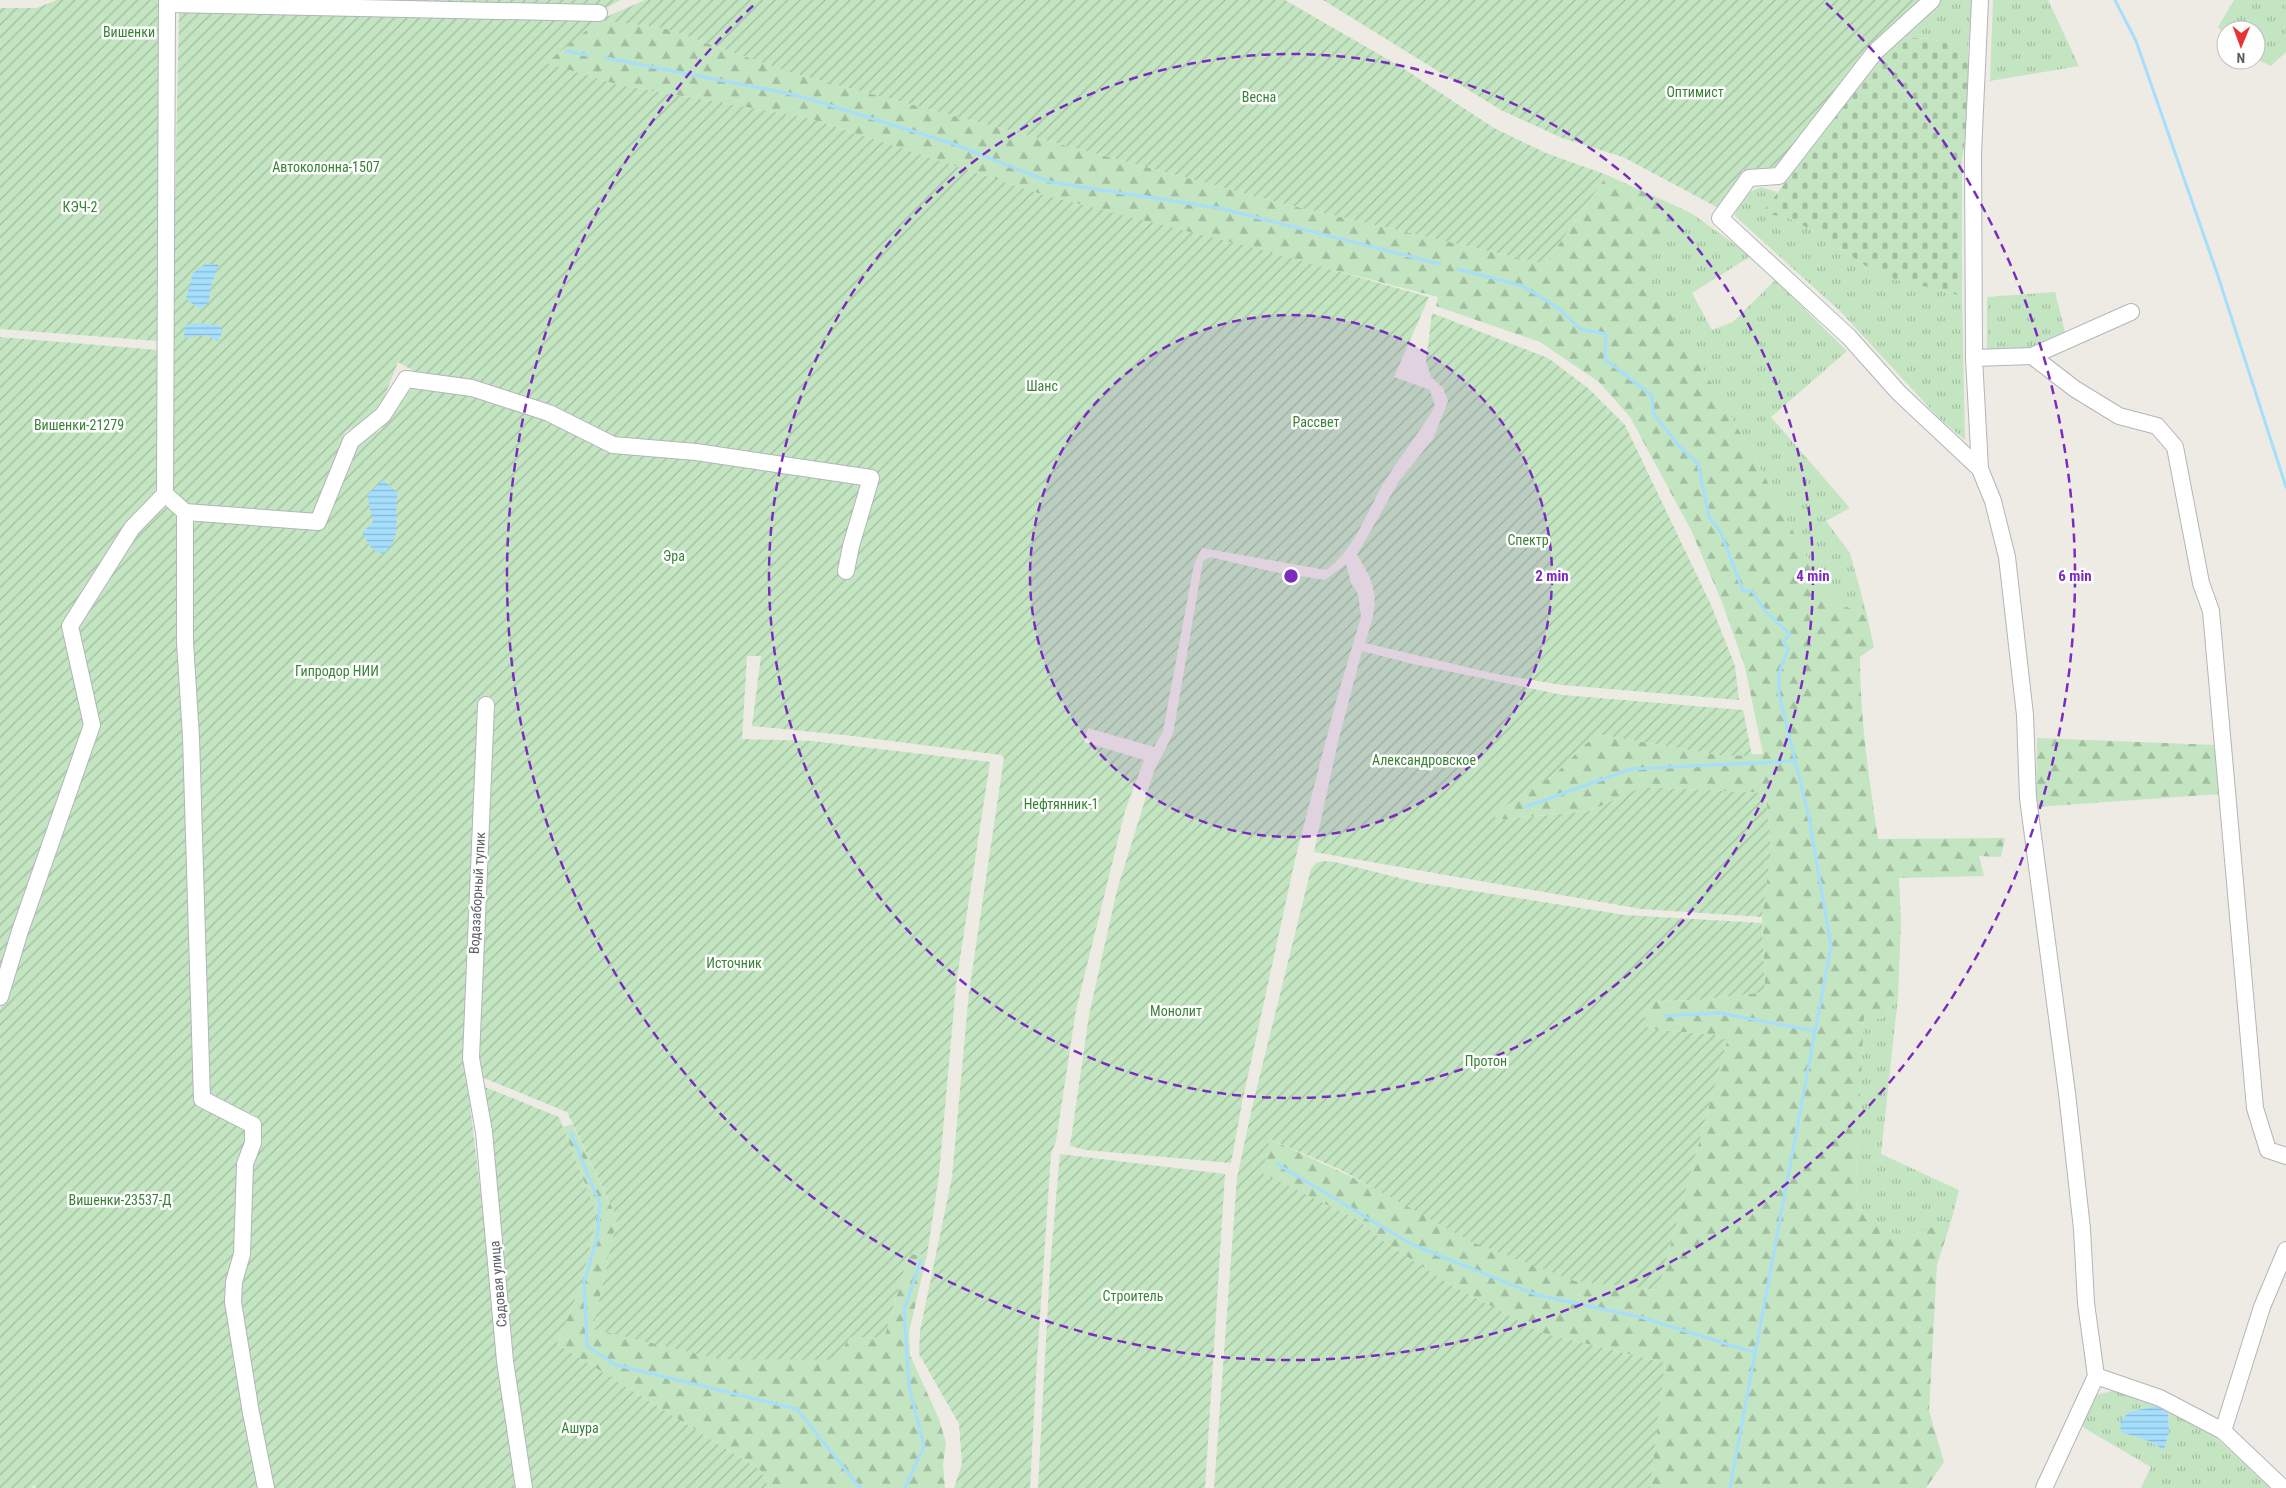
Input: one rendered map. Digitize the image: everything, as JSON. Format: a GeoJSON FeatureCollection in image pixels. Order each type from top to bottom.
{"type":"FeatureCollection","features":[{"type":"Feature","properties":{"kind":"street"},"geometry":{"type":"LineString","coordinates":[[1932,0],[1875,52],[1779,176],[1749,178],[1720,218],[1849,337],[1899,393],[1980,469]]}},
{"type":"Feature","properties":{"kind":"street"},"geometry":{"type":"LineString","coordinates":[[1980,0],[1973,153],[1974,358],[1980,469],[1993,501],[2007,557],[2025,715],[2028,798],[2067,1093],[2082,1229],[2086,1303],[2096,1376],[2044,1488]]}},
{"type":"Feature","properties":{"kind":"street"},"geometry":{"type":"LineString","coordinates":[[0,997],[20,931],[92,724],[70,626],[132,528],[165,494],[167,2],[599,13]]}},
{"type":"Feature","properties":{"kind":"street"},"geometry":{"type":"LineString","coordinates":[[1974,358],[2032,356],[2131,312]]}},
{"type":"Feature","properties":{"kind":"street"},"geometry":{"type":"LineString","coordinates":[[2032,356],[2075,389],[2119,416],[2157,426],[2175,447],[2201,583],[2211,611],[2256,1108],[2268,1150],[2286,1156]]}},
{"type":"Feature","properties":{"kind":"street"},"geometry":{"type":"LineString","coordinates":[[165,494],[185,512],[318,522],[351,441],[384,415],[406,379],[472,388],[549,413],[613,445],[696,452],[871,478],[851,546],[846,571]]}},
{"type":"Feature","properties":{"kind":"street"},"geometry":{"type":"LineString","coordinates":[[185,512],[184,642],[191,737],[202,1099],[253,1125],[253,1143],[245,1164],[242,1254],[234,1282],[233,1302],[251,1413],[266,1488]]}},
{"type":"Feature","properties":{"kind":"street","name":"Водазаборный тупик"},"geometry":{"type":"LineString","coordinates":[[475,1080],[472,1058],[472,1010],[486,705]]}},
{"type":"Feature","properties":{"kind":"street","name":"Садовая улица"},"geometry":{"type":"LineString","coordinates":[[475,1080],[484,1132],[505,1361],[524,1488]]}},
{"type":"Feature","properties":{"kind":"street"},"geometry":{"type":"LineString","coordinates":[[2223,1431],[2262,1307],[2286,1250]]}},
{"type":"Feature","properties":{"kind":"street"},"geometry":{"type":"LineString","coordinates":[[2096,1376],[2160,1398],[2223,1431],[2283,1488]]}},
{"type":"Feature","properties":{"kind":"green space","name":"КЭЧ-2"},"geometry":{"type":"Polygon","coordinates":[[[57,0],[159,0],[157,341],[0,329],[0,8],[37,8],[57,0]]]}},
{"type":"Feature","properties":{"kind":"green space"},"geometry":{"type":"Polygon","coordinates":[[[174,0],[621,0],[600,11],[174,0]]]}},
{"type":"Feature","properties":{"kind":"green space","name":"Весна"},"geometry":{"type":"Polygon","coordinates":[[[645,0],[1285,0],[1401,67],[1494,128],[1546,153],[1607,175],[1545,264],[1293,206],[793,73],[664,28],[599,20],[645,0]]]}},
{"type":"Feature","properties":{"kind":"green space","name":"Оптимист"},"geometry":{"type":"Polygon","coordinates":[[[1323,0],[1923,0],[1778,167],[1743,170],[1722,210],[1623,157],[1562,138],[1501,110],[1323,0]]]}},
{"type":"Feature","properties":{"kind":"green space"},"geometry":{"type":"Polygon","coordinates":[[[1939,0],[1972,0],[1968,50],[1932,39],[1901,37],[1939,0]]]}},
{"type":"Feature","properties":{"kind":"green space"},"geometry":{"type":"Polygon","coordinates":[[[1993,0],[2048,0],[2079,66],[1990,81],[1993,0]]]}},
{"type":"Feature","properties":{"kind":"green space"},"geometry":{"type":"Polygon","coordinates":[[[2234,0],[2286,0],[2286,52],[2271,66],[2266,64],[2266,20],[2222,20],[2234,0]]]}},
{"type":"Feature","properties":{"kind":"green space"},"geometry":{"type":"Polygon","coordinates":[[[179,12],[599,20],[546,63],[619,85],[808,118],[1047,196],[1258,249],[1429,297],[1394,377],[1430,390],[1435,406],[1388,476],[1346,551],[1326,570],[1202,548],[1194,564],[1163,731],[1154,747],[1088,728],[1084,742],[1144,760],[1125,811],[1076,1010],[1056,1141],[1051,1154],[1030,1488],[954,1488],[962,1464],[959,1424],[919,1354],[920,1331],[952,1177],[969,992],[1004,758],[1001,755],[844,735],[752,726],[761,656],[747,656],[742,739],[812,741],[990,762],[956,985],[939,1175],[927,1255],[909,1254],[884,1338],[850,1337],[836,1360],[719,1359],[593,1329],[617,1218],[567,1112],[479,1076],[479,1015],[486,910],[493,698],[488,696],[480,697],[465,1014],[468,1089],[487,1246],[496,1352],[515,1488],[271,1488],[238,1309],[257,1130],[253,1114],[212,1101],[208,1096],[190,651],[190,521],[322,526],[360,440],[381,430],[391,409],[412,389],[468,394],[549,421],[600,446],[861,481],[838,574],[847,575],[877,473],[608,436],[559,411],[485,383],[414,371],[398,362],[378,413],[345,432],[315,517],[185,506],[169,486],[179,12]]]}},
{"type":"Feature","properties":{"kind":"green space"},"geometry":{"type":"Polygon","coordinates":[[[599,20],[664,28],[793,73],[1293,206],[1545,264],[1607,175],[1691,213],[1639,259],[1755,458],[1829,600],[1867,615],[1874,647],[1860,657],[1860,680],[1871,794],[1878,839],[2005,838],[2001,857],[1979,856],[1984,876],[1899,878],[1901,922],[1898,997],[1881,1019],[1864,1016],[1856,1180],[1858,1209],[1903,1240],[1952,1218],[1937,1265],[1929,1411],[1944,1462],[1926,1488],[1650,1488],[1665,1363],[1542,1333],[1449,1284],[1386,1243],[1358,1220],[1261,1174],[1270,1139],[1575,1281],[1658,1290],[1727,1041],[1715,1035],[1648,1029],[1644,1012],[1655,1001],[1699,1000],[1765,992],[1762,917],[1771,852],[1766,793],[1643,787],[1590,811],[1496,820],[1493,814],[1555,774],[1596,734],[1719,755],[1763,754],[1745,667],[1722,602],[1691,530],[1630,417],[1599,382],[1540,342],[1436,306],[1438,297],[1047,196],[808,118],[619,85],[545,63],[599,20]]]}},
{"type":"Feature","properties":{"kind":"green space"},"geometry":{"type":"Polygon","coordinates":[[[1901,37],[1932,39],[1968,50],[1968,121],[1962,159],[1962,296],[1879,275],[1822,236],[1789,218],[1762,213],[1879,60],[1901,37]]]}},
{"type":"Feature","properties":{"kind":"green space"},"geometry":{"type":"Polygon","coordinates":[[[1761,187],[1777,192],[1763,213],[1789,218],[1822,236],[1879,275],[1962,296],[1965,440],[1938,417],[1840,311],[1735,216],[1739,197],[1761,187]]]}},
{"type":"Feature","properties":{"kind":"green space"},"geometry":{"type":"Polygon","coordinates":[[[1691,213],[1751,256],[1692,293],[1712,330],[1733,322],[1775,280],[1847,351],[1771,417],[1850,508],[1826,521],[1850,553],[1867,615],[1829,600],[1755,458],[1638,259],[1691,213]]]}},
{"type":"Feature","properties":{"kind":"green space"},"geometry":{"type":"Polygon","coordinates":[[[2055,292],[2066,336],[2036,349],[1987,351],[1987,297],[2055,292]]]}},
{"type":"Feature","properties":{"kind":"green space","name":"Спектр"},"geometry":{"type":"Polygon","coordinates":[[[1432,313],[1548,358],[1588,388],[1625,425],[1711,605],[1735,666],[1739,700],[1562,685],[1496,674],[1365,643],[1375,598],[1370,578],[1357,555],[1399,481],[1433,439],[1448,401],[1443,388],[1431,377],[1426,361],[1432,313]]]}},
{"type":"Feature","properties":{"kind":"green space","name":"Вишенки-21279"},"geometry":{"type":"Polygon","coordinates":[[[0,337],[158,350],[159,487],[126,525],[91,585],[63,621],[86,721],[0,982],[0,337]]]}},
{"type":"Feature","properties":{"kind":"green space","name":"Вишенки-23537-Д"},"geometry":{"type":"Polygon","coordinates":[[[167,506],[182,524],[179,669],[189,882],[195,1103],[244,1126],[249,1143],[237,1247],[228,1276],[262,1488],[36,1488],[34,1485],[31,1488],[0,1488],[0,1009],[27,921],[97,724],[74,629],[134,533],[167,506]]]}},
{"type":"Feature","properties":{"kind":"green space","name":"Монолит"},"geometry":{"type":"Polygon","coordinates":[[[1210,557],[1274,572],[1325,580],[1346,564],[1351,583],[1358,594],[1361,617],[1336,701],[1295,860],[1242,1103],[1231,1163],[1086,1150],[1070,1146],[1089,1015],[1117,890],[1154,771],[1173,734],[1203,561],[1210,557]]]}},
{"type":"Feature","properties":{"kind":"green space","name":"Александровское"},"geometry":{"type":"Polygon","coordinates":[[[1362,651],[1413,664],[1563,695],[1743,710],[1752,756],[1719,755],[1596,734],[1555,774],[1493,814],[1497,820],[1590,811],[1642,787],[1766,793],[1771,852],[1762,917],[1641,909],[1314,852],[1338,742],[1362,651]]]}},
{"type":"Feature","properties":{"kind":"green space"},"geometry":{"type":"Polygon","coordinates":[[[2037,738],[2216,745],[2220,794],[2036,807],[2037,738]]]}},
{"type":"Feature","properties":{"kind":"green space","name":"Протон"},"geometry":{"type":"Polygon","coordinates":[[[1322,861],[1335,862],[1416,882],[1625,915],[1762,923],[1765,992],[1698,1000],[1655,1001],[1644,1012],[1648,1029],[1715,1035],[1727,1041],[1658,1290],[1575,1281],[1472,1242],[1341,1170],[1270,1139],[1262,1173],[1358,1220],[1386,1243],[1449,1284],[1542,1333],[1665,1363],[1650,1488],[1214,1488],[1237,1178],[1253,1103],[1311,869],[1316,863],[1322,861]]]}},
{"type":"Feature","properties":{"kind":"green space"},"geometry":{"type":"Polygon","coordinates":[[[1898,997],[1881,1154],[1959,1190],[1952,1218],[1903,1240],[1858,1209],[1856,1180],[1864,1016],[1881,1019],[1898,997]]]}},
{"type":"Feature","properties":{"kind":"green space","name":"Ашура"},"geometry":{"type":"Polygon","coordinates":[[[485,1087],[559,1117],[597,1215],[582,1282],[557,1344],[760,1470],[769,1488],[527,1488],[512,1383],[485,1087]]]}},
{"type":"Feature","properties":{"kind":"green space"},"geometry":{"type":"Polygon","coordinates":[[[572,1124],[617,1218],[593,1329],[884,1338],[909,1254],[927,1255],[909,1332],[910,1355],[939,1419],[946,1443],[943,1464],[945,1488],[769,1488],[760,1470],[557,1344],[582,1282],[597,1215],[563,1127],[572,1124]]]}},
{"type":"Feature","properties":{"kind":"green space","name":"Строитель"},"geometry":{"type":"Polygon","coordinates":[[[1060,1154],[1225,1174],[1205,1488],[1038,1488],[1050,1267],[1060,1154]]]}},
{"type":"Feature","properties":{"kind":"green space"},"geometry":{"type":"Polygon","coordinates":[[[2117,1390],[2156,1406],[2129,1412],[2121,1432],[2149,1441],[2164,1450],[2169,1432],[2168,1412],[2212,1434],[2270,1488],[2141,1488],[2151,1467],[2084,1428],[2082,1420],[2095,1395],[2117,1390]]]}},
{"type":"Feature","properties":{"kind":"water"},"geometry":{"type":"Polygon","coordinates":[[[205,264],[219,264],[211,286],[209,302],[200,309],[186,299],[193,273],[205,264]]]}},
{"type":"Feature","properties":{"kind":"water"},"geometry":{"type":"Polygon","coordinates":[[[200,323],[221,326],[222,333],[218,341],[205,335],[184,338],[185,325],[200,323]]]}},
{"type":"Feature","properties":{"kind":"water"},"geometry":{"type":"Polygon","coordinates":[[[383,480],[398,493],[396,533],[390,547],[383,554],[372,549],[362,533],[373,522],[367,495],[383,480]]]}},
{"type":"Feature","properties":{"kind":"water"},"geometry":{"type":"Polygon","coordinates":[[[2156,1406],[2168,1412],[2169,1432],[2164,1450],[2149,1441],[2121,1432],[2120,1422],[2129,1412],[2156,1406]]]}},
{"type":"Feature","properties":{"kind":"waterway"},"geometry":{"type":"LineString","coordinates":[[2115,0],[2136,41],[2218,276],[2286,487]]}},
{"type":"Feature","properties":{"kind":"waterway"},"geometry":{"type":"LineString","coordinates":[[566,51],[587,55]]}},
{"type":"Feature","properties":{"kind":"waterway"},"geometry":{"type":"LineString","coordinates":[[606,58],[796,95],[951,143],[1050,182],[1219,208],[1440,264]]}},
{"type":"Feature","properties":{"kind":"waterway"},"geometry":{"type":"LineString","coordinates":[[1458,269],[1523,286],[1558,308],[1580,329],[1606,334],[1605,359],[1652,396],[1653,413],[1679,446],[1698,464],[1709,517],[1721,533],[1743,591],[1752,591],[1766,612],[1790,634],[1783,642],[1788,649],[1779,674],[1779,694],[1809,818],[1831,946],[1730,1488]]}},
{"type":"Feature","properties":{"kind":"waterway"},"geometry":{"type":"LineString","coordinates":[[1525,807],[1631,769],[1795,761]]}},
{"type":"Feature","properties":{"kind":"waterway"},"geometry":{"type":"LineString","coordinates":[[1664,1016],[1719,1013],[1815,1031]]}},
{"type":"Feature","properties":{"kind":"waterway"},"geometry":{"type":"LineString","coordinates":[[571,1133],[600,1204],[597,1240],[584,1281],[587,1346],[616,1365],[797,1409],[860,1488]]}},
{"type":"Feature","properties":{"kind":"waterway"},"geometry":{"type":"LineString","coordinates":[[1277,1164],[1411,1244],[1537,1295],[1640,1317],[1756,1353]]}},
{"type":"Feature","properties":{"kind":"waterway"},"geometry":{"type":"LineString","coordinates":[[905,1488],[924,1446],[909,1386],[904,1310],[921,1260]]}},
{"type":"Feature","properties":{"kind":"park label","name":"Вишенки"},"geometry":{"type":"Point","coordinates":[129,32]}},
{"type":"Feature","properties":{"kind":"park label","name":"Автоколонна-1507"},"geometry":{"type":"Point","coordinates":[326,167]}},
{"type":"Feature","properties":{"kind":"park label","name":"Шанс"},"geometry":{"type":"Point","coordinates":[1042,386]}},
{"type":"Feature","properties":{"kind":"park label","name":"Рассвет"},"geometry":{"type":"Point","coordinates":[1316,422]}},
{"type":"Feature","properties":{"kind":"park label","name":"Эра"},"geometry":{"type":"Point","coordinates":[674,556]}},
{"type":"Feature","properties":{"kind":"park label","name":"Гипродор НИИ"},"geometry":{"type":"Point","coordinates":[337,671]}},
{"type":"Feature","properties":{"kind":"park label","name":"Нефтянник-1"},"geometry":{"type":"Point","coordinates":[1061,804]}},
{"type":"Feature","properties":{"kind":"park label","name":"Источник"},"geometry":{"type":"Point","coordinates":[734,963]}}]}
